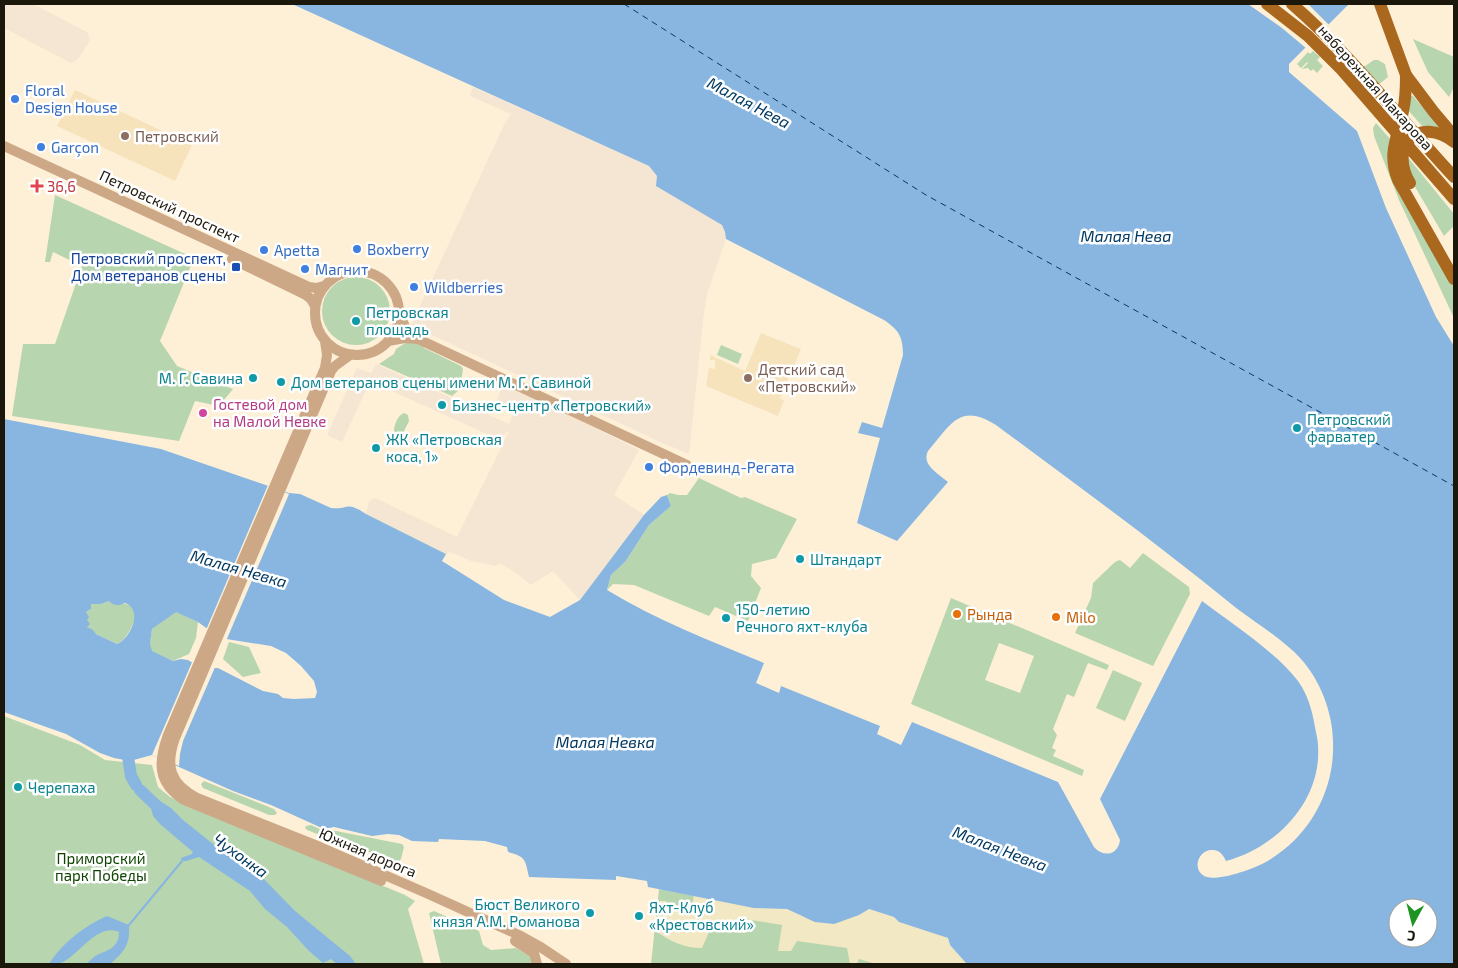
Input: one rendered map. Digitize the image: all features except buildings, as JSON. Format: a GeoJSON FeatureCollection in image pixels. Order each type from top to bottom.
{"type":"FeatureCollection","features":[{"type":"Feature","properties":{"kind":"main road","name":"набережная Макарова"},"geometry":{"type":"LineString","coordinates":[[1267,4],[1308,36],[1342,70],[1454,199]]}},
{"type":"Feature","properties":{"kind":"main road","name":"набережная Макарова"},"geometry":{"type":"LineString","coordinates":[[1292,4],[1318,27],[1352,62],[1454,177]]}},
{"type":"Feature","properties":{"kind":"main road"},"geometry":{"type":"LineString","coordinates":[[1380,4],[1406,75],[1454,136]]}},
{"type":"Feature","properties":{"kind":"main road"},"geometry":{"type":"LineString","coordinates":[[1388,4],[1413,70],[1437,105],[1454,125]]}},
{"type":"Feature","properties":{"kind":"main road"},"geometry":{"type":"LineString","coordinates":[[1406,75],[1405,102],[1393,149],[1394,170],[1454,279]]}},
{"type":"Feature","properties":{"kind":"main road"},"geometry":{"type":"LineString","coordinates":[[1454,142],[1447,136],[1434,131],[1418,133],[1404,148],[1402,161],[1405,176],[1454,262]]}},
{"type":"Feature","properties":{"kind":"street","name":"Петровский проспект"},"geometry":{"type":"LineString","coordinates":[[4,146],[309,287],[324,286]]}},
{"type":"Feature","properties":{"kind":"street","name":"Петровский проспект"},"geometry":{"type":"LineString","coordinates":[[4,153],[306,295],[315,306]]}},
{"type":"Feature","properties":{"kind":"street"},"geometry":{"type":"LineString","coordinates":[[399,313],[396,328],[382,347],[371,353],[350,355],[336,350],[325,341],[316,325],[315,306],[324,286],[334,278],[346,272],[358,271],[371,274],[382,280],[391,289],[406,329],[418,339],[687,465]]}},
{"type":"Feature","properties":{"kind":"street"},"geometry":{"type":"LineString","coordinates":[[388,341],[405,338],[418,339]]}},
{"type":"Feature","properties":{"kind":"street"},"geometry":{"type":"LineString","coordinates":[[165,760],[278,489],[327,363],[325,341]]}},
{"type":"Feature","properties":{"kind":"street"},"geometry":{"type":"LineString","coordinates":[[278,489],[331,371],[350,355]]}},
{"type":"Feature","properties":{"kind":"street","name":"Южная дорога"},"geometry":{"type":"LineString","coordinates":[[165,760],[162,773],[165,781],[175,794],[184,800],[317,854],[523,945],[534,953],[537,964]]}},
{"type":"Feature","properties":{"kind":"street","name":"Южная дорога"},"geometry":{"type":"LineString","coordinates":[[165,760],[176,781],[188,793],[197,798],[320,847],[426,893],[521,936],[566,964]]}},
{"type":"Feature","properties":{"kind":"shaded area"},"geometry":{"type":"Polygon","coordinates":[[[4,4],[33,4],[87,32],[90,40],[78,59],[71,63],[4,28],[4,4]]]}},
{"type":"Feature","properties":{"kind":"shaded area"},"geometry":{"type":"Polygon","coordinates":[[[473,87],[649,166],[657,176],[722,225],[726,239],[707,294],[689,454],[411,325],[504,125],[511,114],[470,96],[473,87]]]}},
{"type":"Feature","properties":{"kind":"shaded area","name":"Петровский"},"geometry":{"type":"Polygon","coordinates":[[[75,90],[192,145],[175,181],[57,126],[75,90]]]}},
{"type":"Feature","properties":{"kind":"shaded area","name":"Детский сад «Петровский»"},"geometry":{"type":"Polygon","coordinates":[[[761,333],[801,349],[780,399],[784,400],[778,416],[706,386],[709,368],[715,369],[715,360],[710,360],[710,355],[745,371],[761,333]]]}},
{"type":"Feature","properties":{"kind":"shaded area"},"geometry":{"type":"Polygon","coordinates":[[[376,364],[509,424],[514,413],[495,404],[504,382],[639,450],[614,495],[644,515],[580,600],[553,571],[531,585],[500,563],[496,566],[471,561],[450,552],[446,554],[366,514],[369,501],[375,498],[457,537],[510,430],[498,439],[370,381],[342,442],[327,435],[357,368],[371,373],[376,364]]]}},
{"type":"Feature","properties":{"kind":"green space"},"geometry":{"type":"Polygon","coordinates":[[[1413,39],[1454,57],[1454,87],[1449,97],[1428,72],[1413,39]]]}},
{"type":"Feature","properties":{"kind":"green space"},"geometry":{"type":"Polygon","coordinates":[[[1313,51],[1320,57],[1317,60],[1323,66],[1317,73],[1313,69],[1311,71],[1308,68],[1302,69],[1307,62],[1301,68],[1297,64],[1308,52],[1310,54],[1313,51]]]}},
{"type":"Feature","properties":{"kind":"green space"},"geometry":{"type":"Polygon","coordinates":[[[1374,60],[1385,64],[1388,77],[1372,90],[1357,68],[1365,66],[1374,60]]]}},
{"type":"Feature","properties":{"kind":"green space"},"geometry":{"type":"Polygon","coordinates":[[[1411,96],[1441,128],[1424,128],[1407,109],[1411,96]]]}},
{"type":"Feature","properties":{"kind":"green space"},"geometry":{"type":"Polygon","coordinates":[[[1376,123],[1392,141],[1404,198],[1454,287],[1454,318],[1399,200],[1374,136],[1373,128],[1376,123]]]}},
{"type":"Feature","properties":{"kind":"green space"},"geometry":{"type":"Polygon","coordinates":[[[1406,155],[1454,214],[1454,226],[1444,236],[1408,175],[1406,155]]]}},
{"type":"Feature","properties":{"kind":"green space"},"geometry":{"type":"Polygon","coordinates":[[[55,195],[194,258],[160,341],[177,366],[233,389],[219,406],[195,401],[179,441],[12,416],[23,344],[55,344],[82,266],[53,252],[50,262],[45,262],[55,195]]]}},
{"type":"Feature","properties":{"kind":"green space"},"geometry":{"type":"Polygon","coordinates":[[[356,277],[369,280],[380,287],[387,298],[390,311],[387,324],[380,335],[369,342],[356,345],[343,342],[332,335],[325,324],[322,311],[325,298],[332,287],[343,280],[356,277]]]}},
{"type":"Feature","properties":{"kind":"green space"},"geometry":{"type":"Polygon","coordinates":[[[410,340],[461,366],[463,369],[460,389],[452,396],[379,364],[410,340]]]}},
{"type":"Feature","properties":{"kind":"green space"},"geometry":{"type":"Polygon","coordinates":[[[721,345],[742,354],[738,364],[717,355],[721,345]]]}},
{"type":"Feature","properties":{"kind":"green space"},"geometry":{"type":"Polygon","coordinates":[[[404,413],[408,415],[409,421],[403,433],[397,434],[394,431],[396,423],[404,413]]]}},
{"type":"Feature","properties":{"kind":"green space"},"geometry":{"type":"Polygon","coordinates":[[[699,478],[741,498],[745,497],[797,519],[776,558],[752,564],[751,576],[761,588],[748,621],[715,607],[709,616],[634,585],[613,584],[607,590],[611,575],[625,562],[649,525],[671,506],[667,495],[670,493],[687,495],[699,478]]]}},
{"type":"Feature","properties":{"kind":"green space"},"geometry":{"type":"Polygon","coordinates":[[[1143,553],[1189,587],[1190,594],[1153,666],[1075,633],[1091,598],[1093,583],[1115,562],[1120,560],[1130,568],[1143,553]]]}},
{"type":"Feature","properties":{"kind":"green space"},"geometry":{"type":"Polygon","coordinates":[[[951,598],[1109,665],[1107,670],[1088,663],[1074,697],[1067,694],[1053,729],[1057,735],[1052,748],[1056,750],[1053,756],[1084,770],[1082,776],[911,704],[951,598]],[[999,643],[985,680],[1020,693],[1034,656],[999,643]]]}},
{"type":"Feature","properties":{"kind":"green space"},"geometry":{"type":"Polygon","coordinates":[[[109,601],[131,605],[135,614],[129,632],[117,644],[96,634],[87,627],[86,612],[91,609],[91,604],[101,604],[109,601]]]}},
{"type":"Feature","properties":{"kind":"green space"},"geometry":{"type":"Polygon","coordinates":[[[176,611],[198,622],[196,638],[189,654],[173,661],[151,651],[150,644],[152,629],[176,611]]]}},
{"type":"Feature","properties":{"kind":"green space"},"geometry":{"type":"Polygon","coordinates":[[[229,642],[249,647],[261,673],[243,677],[223,659],[229,642]]]}},
{"type":"Feature","properties":{"kind":"green space"},"geometry":{"type":"Polygon","coordinates":[[[1113,670],[1142,683],[1125,721],[1096,708],[1113,670]]]}},
{"type":"Feature","properties":{"kind":"green space","name":"Приморский парк Победы"},"geometry":{"type":"Polygon","coordinates":[[[4,716],[80,745],[105,760],[152,765],[158,787],[170,797],[405,895],[415,901],[408,909],[424,964],[4,964],[4,716]]]}},
{"type":"Feature","properties":{"kind":"green space"},"geometry":{"type":"Polygon","coordinates":[[[204,781],[274,809],[277,813],[269,815],[203,788],[201,784],[204,781]]]}},
{"type":"Feature","properties":{"kind":"green space"},"geometry":{"type":"Polygon","coordinates":[[[311,825],[322,830],[331,830],[402,844],[404,847],[401,859],[398,862],[377,856],[305,828],[311,825]]]}},
{"type":"Feature","properties":{"kind":"green space"},"geometry":{"type":"Polygon","coordinates":[[[659,889],[950,946],[967,964],[651,964],[659,889]]]}},
{"type":"Feature","properties":{"kind":"green space"},"geometry":{"type":"Polygon","coordinates":[[[434,911],[479,931],[483,945],[491,950],[516,948],[532,957],[533,964],[441,964],[429,913],[434,911]]]}},
{"type":"Feature","properties":{"kind":"sand"},"geometry":{"type":"Polygon","coordinates":[[[694,895],[754,908],[787,909],[815,922],[859,915],[868,909],[894,917],[899,922],[948,938],[950,946],[967,964],[876,964],[859,959],[857,964],[850,964],[847,948],[797,941],[791,951],[778,951],[782,925],[751,920],[749,931],[745,930],[744,933],[714,930],[709,932],[702,948],[678,944],[657,932],[660,901],[666,901],[665,907],[691,910],[694,895]]]}},
{"type":"Feature","properties":{"kind":"water"},"geometry":{"type":"Polygon","coordinates":[[[292,4],[1349,4],[1289,64],[1289,72],[1357,131],[1386,208],[1436,317],[1454,346],[1454,964],[967,964],[950,945],[948,938],[899,922],[894,917],[869,909],[859,915],[834,924],[815,922],[787,909],[754,908],[648,887],[647,881],[616,876],[616,880],[529,877],[522,857],[508,852],[507,847],[485,841],[439,839],[438,842],[412,841],[399,835],[372,836],[334,827],[324,829],[152,755],[130,761],[114,758],[100,753],[66,734],[4,712],[4,419],[161,449],[289,493],[300,494],[331,508],[354,507],[446,554],[442,561],[504,600],[550,617],[580,600],[644,515],[661,497],[667,495],[671,506],[649,525],[625,562],[611,575],[607,590],[664,620],[764,663],[756,683],[779,693],[781,686],[880,726],[877,734],[901,745],[912,722],[1058,782],[1094,847],[1106,854],[1114,852],[1120,840],[1100,799],[1202,601],[1266,649],[1298,681],[1311,709],[1318,746],[1317,766],[1312,785],[1304,803],[1292,819],[1262,845],[1244,855],[1226,861],[1218,851],[1213,850],[1203,853],[1198,861],[1199,871],[1212,878],[1236,874],[1264,863],[1294,841],[1316,812],[1324,796],[1332,761],[1333,742],[1331,720],[1324,698],[1314,677],[1301,659],[1276,637],[1143,535],[996,425],[983,418],[964,416],[957,420],[950,425],[928,451],[926,456],[929,465],[948,482],[897,541],[857,523],[880,438],[858,433],[862,422],[882,428],[903,355],[899,334],[884,320],[726,239],[722,225],[656,186],[657,176],[649,166],[292,4]],[[109,601],[101,604],[91,604],[91,609],[86,612],[89,617],[87,620],[90,624],[87,627],[96,634],[117,644],[130,631],[134,612],[125,603],[121,605],[112,604],[109,601]],[[176,612],[152,629],[150,644],[152,651],[173,661],[188,660],[201,668],[218,668],[263,691],[278,694],[283,698],[315,698],[317,692],[314,681],[286,653],[271,646],[220,638],[198,622],[176,612]]]}},
{"type":"Feature","properties":{"kind":"water"},"geometry":{"type":"Polygon","coordinates":[[[160,801],[223,852],[252,867],[295,911],[350,956],[356,964],[337,964],[331,959],[323,963],[287,927],[265,909],[250,891],[199,857],[182,861],[181,858],[193,852],[153,816],[150,804],[160,801]]]}},
{"type":"Feature","properties":{"kind":"water"},"geometry":{"type":"Polygon","coordinates":[[[107,916],[129,925],[129,938],[126,947],[110,964],[86,964],[95,956],[116,944],[119,932],[111,930],[102,932],[94,937],[65,961],[49,964],[54,956],[75,936],[91,924],[107,916]]]}},
{"type":"Feature","properties":{"kind":"pier"},"geometry":{"type":"Polygon","coordinates":[[[1248,4],[1308,4],[1330,26],[1307,49],[1282,28],[1248,4]]]}},
{"type":"Feature","properties":{"kind":"pier"},"geometry":{"type":"Polygon","coordinates":[[[268,485],[289,494],[226,641],[219,640],[206,630],[268,485]]]}},
{"type":"Feature","properties":{"kind":"pier"},"geometry":{"type":"Polygon","coordinates":[[[193,660],[202,666],[216,665],[183,741],[179,766],[152,755],[193,660]]]}},
{"type":"Feature","properties":{"kind":"waterway","name":"Чухонка"},"geometry":{"type":"LineString","coordinates":[[126,744],[131,776],[136,785]]}},
{"type":"Feature","properties":{"kind":"waterway","name":"Чухонка"},"geometry":{"type":"LineString","coordinates":[[140,790],[164,813]]}},
{"type":"Feature","properties":{"kind":"waterway"},"geometry":{"type":"LineString","coordinates":[[129,925],[182,861]]}},
{"type":"Feature","properties":{"kind":"ferry route"},"geometry":{"type":"LineString","coordinates":[[624,4],[926,195],[1454,486]]}},
{"type":"Feature","properties":{"kind":"place","name":"Floral Design House"},"geometry":{"type":"Point","coordinates":[15,99]}},
{"type":"Feature","properties":{"kind":"place","name":"Петровский"},"geometry":{"type":"Point","coordinates":[125,136]}},
{"type":"Feature","properties":{"kind":"place","name":"Garçon"},"geometry":{"type":"Point","coordinates":[41,147]}},
{"type":"Feature","properties":{"kind":"place","name":"36,6"},"geometry":{"type":"Point","coordinates":[37,186]}},
{"type":"Feature","properties":{"kind":"place","name":"Boxberry"},"geometry":{"type":"Point","coordinates":[357,249]}},
{"type":"Feature","properties":{"kind":"place","name":"Apetta"},"geometry":{"type":"Point","coordinates":[264,250]}},
{"type":"Feature","properties":{"kind":"place","name":"Петровский проспект, Дом ветеранов сцены"},"geometry":{"type":"Point","coordinates":[236,267]}},
{"type":"Feature","properties":{"kind":"place","name":"Магнит"},"geometry":{"type":"Point","coordinates":[305,269]}},
{"type":"Feature","properties":{"kind":"place","name":"Wildberries"},"geometry":{"type":"Point","coordinates":[414,287]}},
{"type":"Feature","properties":{"kind":"place","name":"Петровская площадь"},"geometry":{"type":"Point","coordinates":[356,321]}},
{"type":"Feature","properties":{"kind":"place","name":"М. Г. Савина"},"geometry":{"type":"Point","coordinates":[253,378]}},
{"type":"Feature","properties":{"kind":"place","name":"Детский сад «Петровский»"},"geometry":{"type":"Point","coordinates":[748,378]}},
{"type":"Feature","properties":{"kind":"place","name":"Дом ветеранов сцены имени М. Г. Савиной"},"geometry":{"type":"Point","coordinates":[281,382]}},
{"type":"Feature","properties":{"kind":"place","name":"Бизнес-центр «Петровский»"},"geometry":{"type":"Point","coordinates":[442,405]}},
{"type":"Feature","properties":{"kind":"place","name":"Гостевой дом на Малой Невке"},"geometry":{"type":"Point","coordinates":[203,413]}},
{"type":"Feature","properties":{"kind":"place","name":"Петровский фарватер"},"geometry":{"type":"Point","coordinates":[1297,428]}},
{"type":"Feature","properties":{"kind":"place","name":"ЖК «Петровская коса, 1»"},"geometry":{"type":"Point","coordinates":[376,448]}},
{"type":"Feature","properties":{"kind":"place","name":"Фордевинд-Регата"},"geometry":{"type":"Point","coordinates":[649,467]}},
{"type":"Feature","properties":{"kind":"place","name":"Штандарт"},"geometry":{"type":"Point","coordinates":[800,559]}},
{"type":"Feature","properties":{"kind":"place","name":"Рында"},"geometry":{"type":"Point","coordinates":[957,614]}},
{"type":"Feature","properties":{"kind":"place","name":"Milo"},"geometry":{"type":"Point","coordinates":[1056,617]}},
{"type":"Feature","properties":{"kind":"place","name":"150-летию Речного яхт-клуба"},"geometry":{"type":"Point","coordinates":[726,618]}},
{"type":"Feature","properties":{"kind":"place","name":"Черепаха"},"geometry":{"type":"Point","coordinates":[18,787]}},
{"type":"Feature","properties":{"kind":"place","name":"Бюст Великого князя А.М. Романова"},"geometry":{"type":"Point","coordinates":[590,913]}},
{"type":"Feature","properties":{"kind":"place","name":"Яхт-Клуб «Крестовский»"},"geometry":{"type":"Point","coordinates":[639,916]}},
{"type":"Feature","properties":{"kind":"water label","name":"Малая Нева"},"geometry":{"type":"Point","coordinates":[749,102]}},
{"type":"Feature","properties":{"kind":"water label","name":"Малая Нева"},"geometry":{"type":"Point","coordinates":[1126,235]}},
{"type":"Feature","properties":{"kind":"water label","name":"Малая Невка"},"geometry":{"type":"Point","coordinates":[239,568]}},
{"type":"Feature","properties":{"kind":"water label","name":"Малая Невка"},"geometry":{"type":"Point","coordinates":[605,741]}},
{"type":"Feature","properties":{"kind":"water label","name":"Малая Невка"},"geometry":{"type":"Point","coordinates":[1000,848]}}]}
